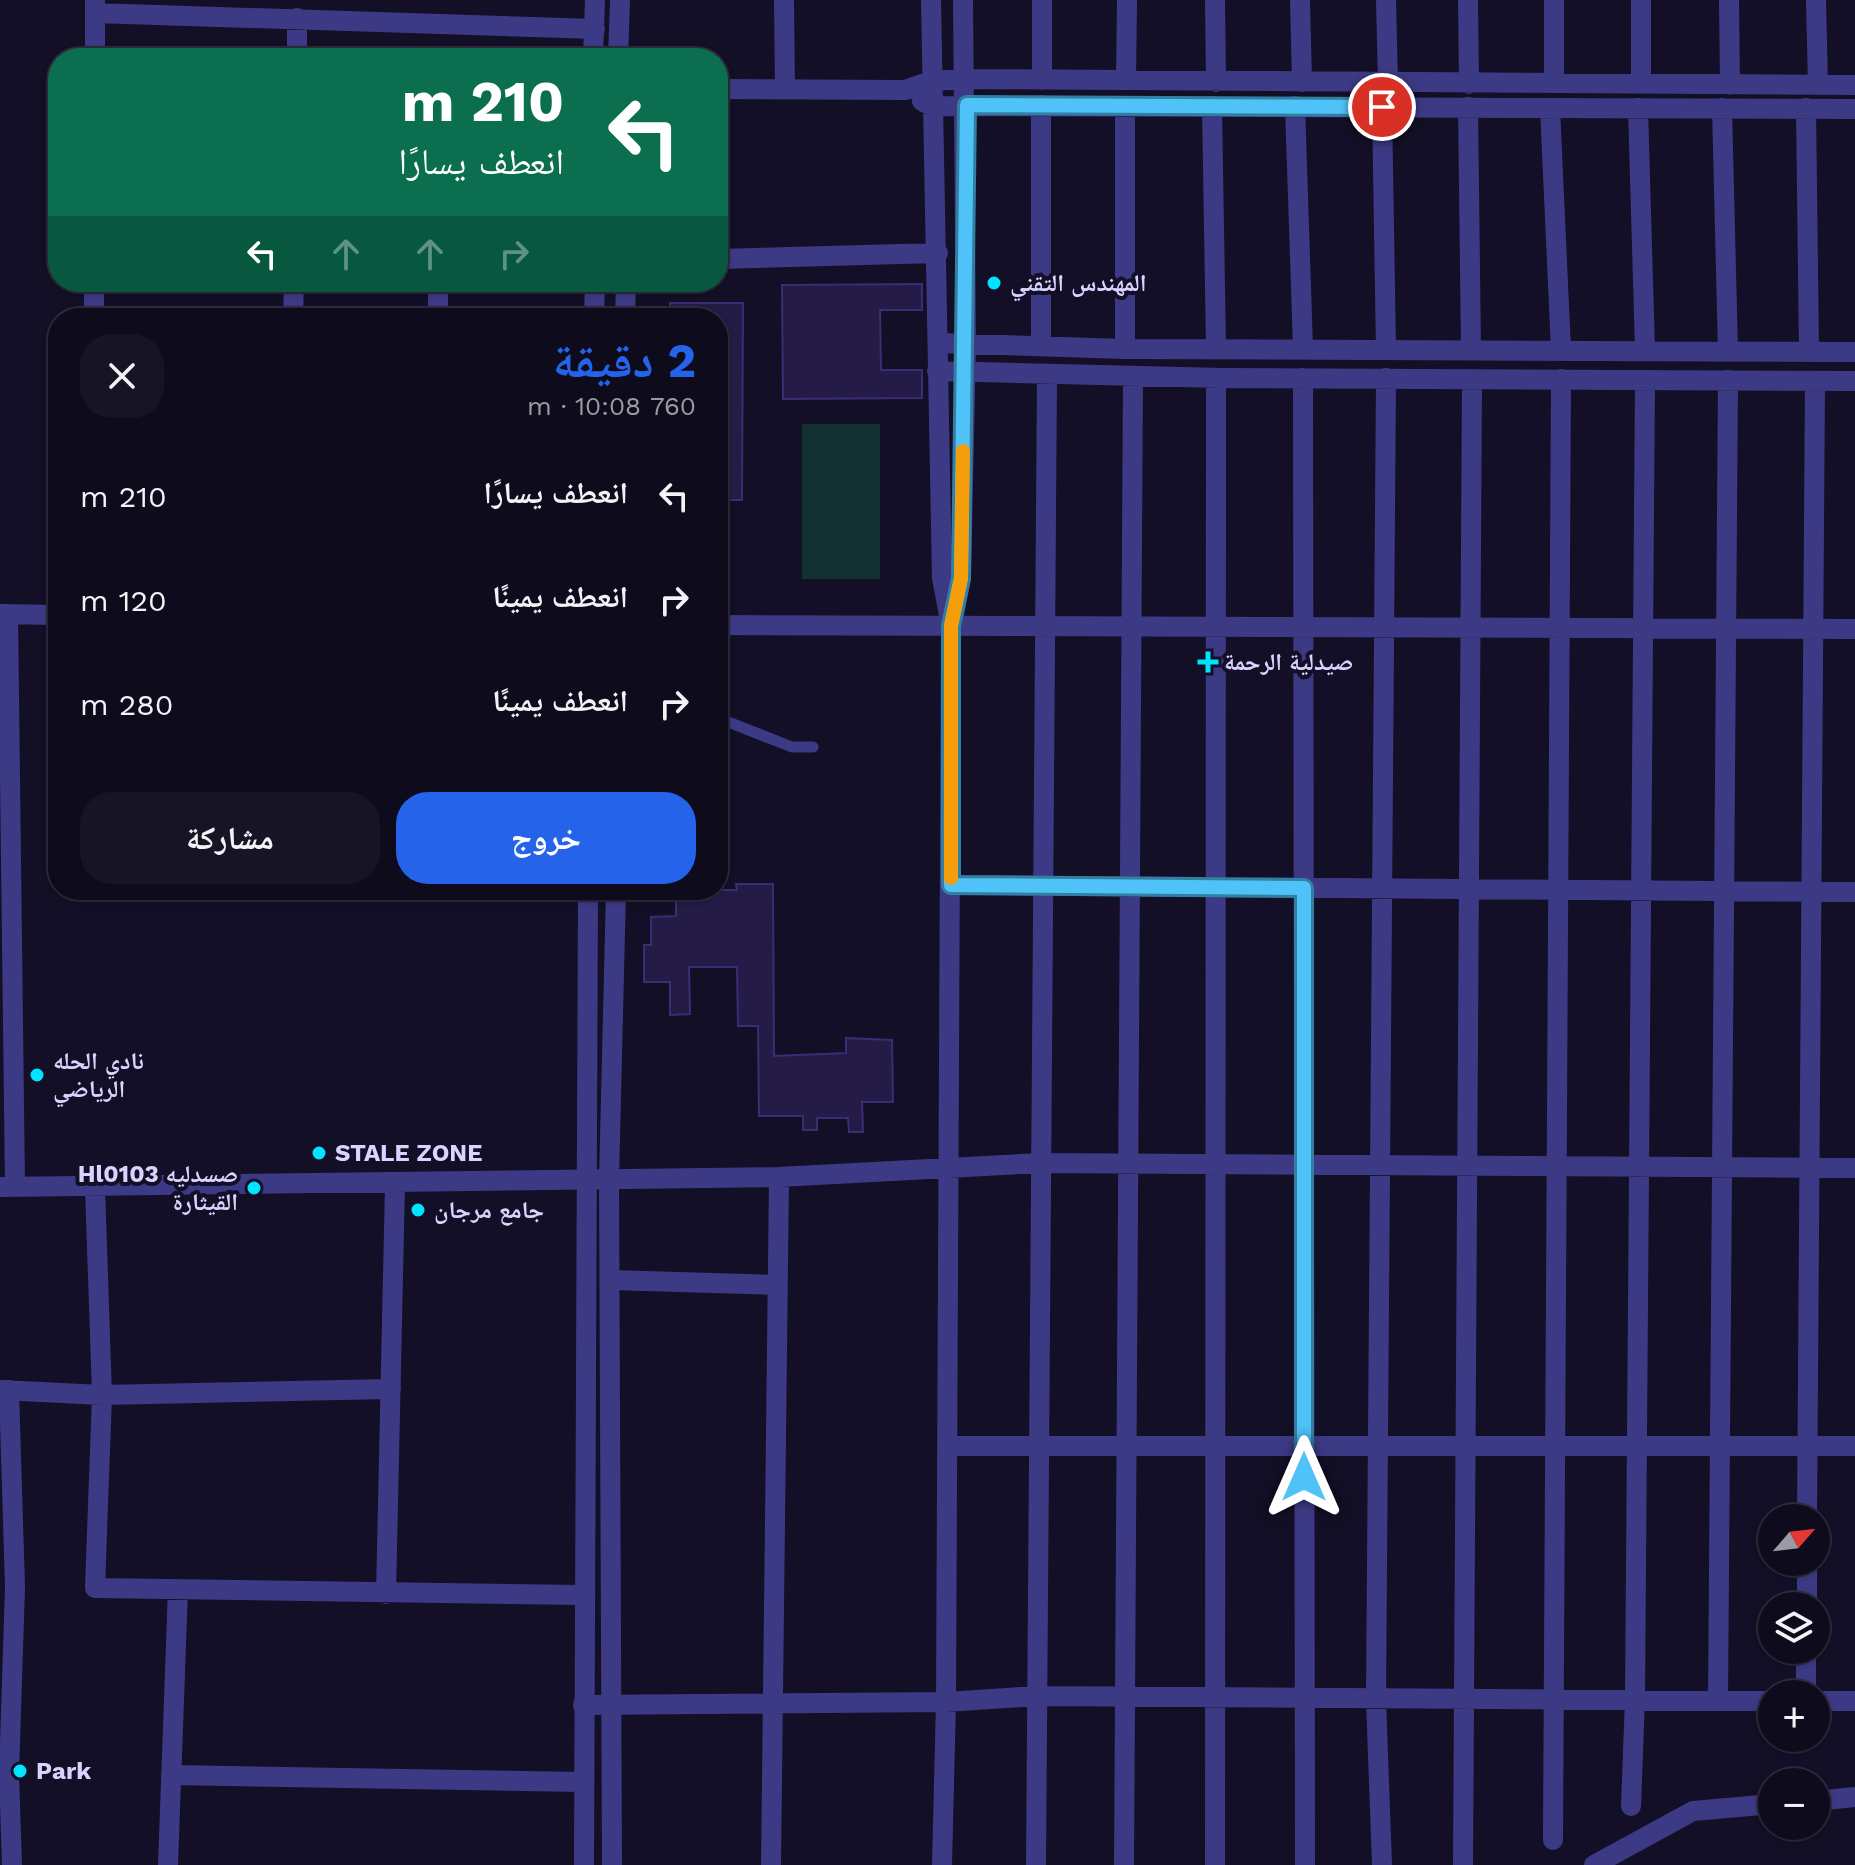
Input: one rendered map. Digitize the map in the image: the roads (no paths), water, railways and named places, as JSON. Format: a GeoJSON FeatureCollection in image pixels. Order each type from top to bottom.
{"type":"FeatureCollection","features":[{"type":"Feature","properties":{"kind":"street"},"geometry":{"type":"LineString","coordinates":[[594,48],[595,0]]}},
{"type":"Feature","properties":{"kind":"street"},"geometry":{"type":"LineString","coordinates":[[618,48],[620,0]]}},
{"type":"Feature","properties":{"kind":"street"},"geometry":{"type":"LineString","coordinates":[[784,0],[785,89]]}},
{"type":"Feature","properties":{"kind":"street"},"geometry":{"type":"LineString","coordinates":[[931,0],[931,106],[940,343],[937,371],[942,578],[951,626],[946,1702],[942,1865]]}},
{"type":"Feature","properties":{"kind":"street"},"geometry":{"type":"LineString","coordinates":[[951,626],[961,578],[966,344],[967,79],[963,0]]}},
{"type":"Feature","properties":{"kind":"street"},"geometry":{"type":"LineString","coordinates":[[1042,0],[1042,80]]}},
{"type":"Feature","properties":{"kind":"street"},"geometry":{"type":"LineString","coordinates":[[1126,80],[1127,0]]}},
{"type":"Feature","properties":{"kind":"street"},"geometry":{"type":"LineString","coordinates":[[1215,0],[1216,82]]}},
{"type":"Feature","properties":{"kind":"street"},"geometry":{"type":"LineString","coordinates":[[1300,0],[1302,82]]}},
{"type":"Feature","properties":{"kind":"street"},"geometry":{"type":"LineString","coordinates":[[1386,0],[1388,83]]}},
{"type":"Feature","properties":{"kind":"street"},"geometry":{"type":"LineString","coordinates":[[1468,0],[1469,84]]}},
{"type":"Feature","properties":{"kind":"street"},"geometry":{"type":"LineString","coordinates":[[1554,0],[1554,83]]}},
{"type":"Feature","properties":{"kind":"street"},"geometry":{"type":"LineString","coordinates":[[1641,0],[1641,84]]}},
{"type":"Feature","properties":{"kind":"street"},"geometry":{"type":"LineString","coordinates":[[1729,0],[1730,85]]}},
{"type":"Feature","properties":{"kind":"street"},"geometry":{"type":"LineString","coordinates":[[1816,0],[1818,85]]}},
{"type":"Feature","properties":{"kind":"street"},"geometry":{"type":"LineString","coordinates":[[95,48],[95,6],[297,18],[595,29]]}},
{"type":"Feature","properties":{"kind":"street"},"geometry":{"type":"LineString","coordinates":[[297,18],[297,48]]}},
{"type":"Feature","properties":{"kind":"street"},"geometry":{"type":"LineString","coordinates":[[728,89],[905,90],[931,81],[967,79],[1855,85]]}},
{"type":"Feature","properties":{"kind":"street"},"geometry":{"type":"LineString","coordinates":[[905,90],[931,106],[1855,109]]}},
{"type":"Feature","properties":{"kind":"street"},"geometry":{"type":"LineString","coordinates":[[1041,105],[1041,346]]}},
{"type":"Feature","properties":{"kind":"street"},"geometry":{"type":"LineString","coordinates":[[1125,106],[1125,349]]}},
{"type":"Feature","properties":{"kind":"street"},"geometry":{"type":"LineString","coordinates":[[1212,106],[1216,349]]}},
{"type":"Feature","properties":{"kind":"street"},"geometry":{"type":"LineString","coordinates":[[1295,106],[1303,348]]}},
{"type":"Feature","properties":{"kind":"street"},"geometry":{"type":"LineString","coordinates":[[1382,107],[1386,350]]}},
{"type":"Feature","properties":{"kind":"street"},"geometry":{"type":"LineString","coordinates":[[1468,107],[1471,350]]}},
{"type":"Feature","properties":{"kind":"street"},"geometry":{"type":"LineString","coordinates":[[1550,108],[1561,350]]}},
{"type":"Feature","properties":{"kind":"street"},"geometry":{"type":"LineString","coordinates":[[1638,108],[1645,350]]}},
{"type":"Feature","properties":{"kind":"street"},"geometry":{"type":"LineString","coordinates":[[1722,108],[1728,352]]}},
{"type":"Feature","properties":{"kind":"street"},"geometry":{"type":"LineString","coordinates":[[1806,108],[1809,351]]}},
{"type":"Feature","properties":{"kind":"street"},"geometry":{"type":"LineString","coordinates":[[728,259],[938,253]]}},
{"type":"Feature","properties":{"kind":"street"},"geometry":{"type":"LineString","coordinates":[[940,343],[1125,349],[1855,352]]}},
{"type":"Feature","properties":{"kind":"street"},"geometry":{"type":"LineString","coordinates":[[937,371],[1216,378],[1855,381]]}},
{"type":"Feature","properties":{"kind":"street"},"geometry":{"type":"LineString","coordinates":[[1036,1865],[1047,376]]}},
{"type":"Feature","properties":{"kind":"street"},"geometry":{"type":"LineString","coordinates":[[1124,1865],[1133,376]]}},
{"type":"Feature","properties":{"kind":"street"},"geometry":{"type":"LineString","coordinates":[[1215,1865],[1216,378]]}},
{"type":"Feature","properties":{"kind":"street"},"geometry":{"type":"LineString","coordinates":[[1303,378],[1305,1865]]}},
{"type":"Feature","properties":{"kind":"street"},"geometry":{"type":"LineString","coordinates":[[1382,1865],[1376,1699],[1386,378]]}},
{"type":"Feature","properties":{"kind":"street"},"geometry":{"type":"LineString","coordinates":[[1463,1865],[1461,1699],[1472,379]]}},
{"type":"Feature","properties":{"kind":"street"},"geometry":{"type":"LineString","coordinates":[[1553,1840],[1551,1699],[1561,379]]}},
{"type":"Feature","properties":{"kind":"street"},"geometry":{"type":"LineString","coordinates":[[1631,1806],[1635,1699],[1645,380]]}},
{"type":"Feature","properties":{"kind":"street"},"geometry":{"type":"LineString","coordinates":[[1718,1701],[1728,380]]}},
{"type":"Feature","properties":{"kind":"street"},"geometry":{"type":"LineString","coordinates":[[1807,1504],[1815,381]]}},
{"type":"Feature","properties":{"kind":"street"},"geometry":{"type":"LineString","coordinates":[[48,615],[4,614],[8,1187],[395,1185],[779,1177],[1041,1163],[1855,1168]]}},
{"type":"Feature","properties":{"kind":"street"},"geometry":{"type":"LineString","coordinates":[[728,625],[1855,629]]}},
{"type":"Feature","properties":{"kind":"street"},"geometry":{"type":"LineString","coordinates":[[951,885],[1855,892]]}},
{"type":"Feature","properties":{"kind":"street"},"geometry":{"type":"LineString","coordinates":[[584,1865],[588,900]]}},
{"type":"Feature","properties":{"kind":"street"},"geometry":{"type":"LineString","coordinates":[[612,1865],[609,1180],[616,900]]}},
{"type":"Feature","properties":{"kind":"street"},"geometry":{"type":"LineString","coordinates":[[771,1865],[779,1177]]}},
{"type":"Feature","properties":{"kind":"street"},"geometry":{"type":"LineString","coordinates":[[386,1594],[395,1185]]}},
{"type":"Feature","properties":{"kind":"street"},"geometry":{"type":"LineString","coordinates":[[95,1188],[102,1395],[95,1588],[583,1595]]}},
{"type":"Feature","properties":{"kind":"street"},"geometry":{"type":"LineString","coordinates":[[610,1280],[777,1285]]}},
{"type":"Feature","properties":{"kind":"street"},"geometry":{"type":"LineString","coordinates":[[12,1865],[4,1775],[7,1587],[5,1390],[102,1395],[391,1389]]}},
{"type":"Feature","properties":{"kind":"street"},"geometry":{"type":"LineString","coordinates":[[947,1446],[1855,1446]]}},
{"type":"Feature","properties":{"kind":"street"},"geometry":{"type":"LineString","coordinates":[[168,1865],[178,1589]]}},
{"type":"Feature","properties":{"kind":"street"},"geometry":{"type":"LineString","coordinates":[[583,1705],[946,1702],[1037,1696],[1758,1701]]}},
{"type":"Feature","properties":{"kind":"street"},"geometry":{"type":"LineString","coordinates":[[1830,1701],[1855,1701]]}},
{"type":"Feature","properties":{"kind":"street"},"geometry":{"type":"LineString","coordinates":[[171,1775],[583,1782]]}},
{"type":"Feature","properties":{"kind":"street"},"geometry":{"type":"LineString","coordinates":[[1830,1800],[1855,1797]]}},
{"type":"Feature","properties":{"kind":"street"},"geometry":{"type":"LineString","coordinates":[[1605,1863],[1693,1811],[1758,1805]]}},
{"type":"Feature","properties":{"kind":"lane"},"geometry":{"type":"LineString","coordinates":[[728,722],[792,747],[813,747]]}},
{"type":"Feature","properties":{"kind":"place","name":"المهندس التقني"},"geometry":{"type":"Point","coordinates":[994,283]}},
{"type":"Feature","properties":{"kind":"place","name":"صيدلية الرحمة"},"geometry":{"type":"Point","coordinates":[1208,662]}},
{"type":"Feature","properties":{"kind":"place","name":"نادي الحله الرياضي"},"geometry":{"type":"Point","coordinates":[37,1075]}},
{"type":"Feature","properties":{"kind":"place","name":"STALE ZONE"},"geometry":{"type":"Point","coordinates":[319,1153]}},
{"type":"Feature","properties":{"kind":"place","name":"Hl0103 صسدليه القيثارة"},"geometry":{"type":"Point","coordinates":[254,1188]}},
{"type":"Feature","properties":{"kind":"place","name":"جامع مرجان"},"geometry":{"type":"Point","coordinates":[418,1210]}},
{"type":"Feature","properties":{"kind":"place","name":"Park"},"geometry":{"type":"Point","coordinates":[20,1771]}}]}
